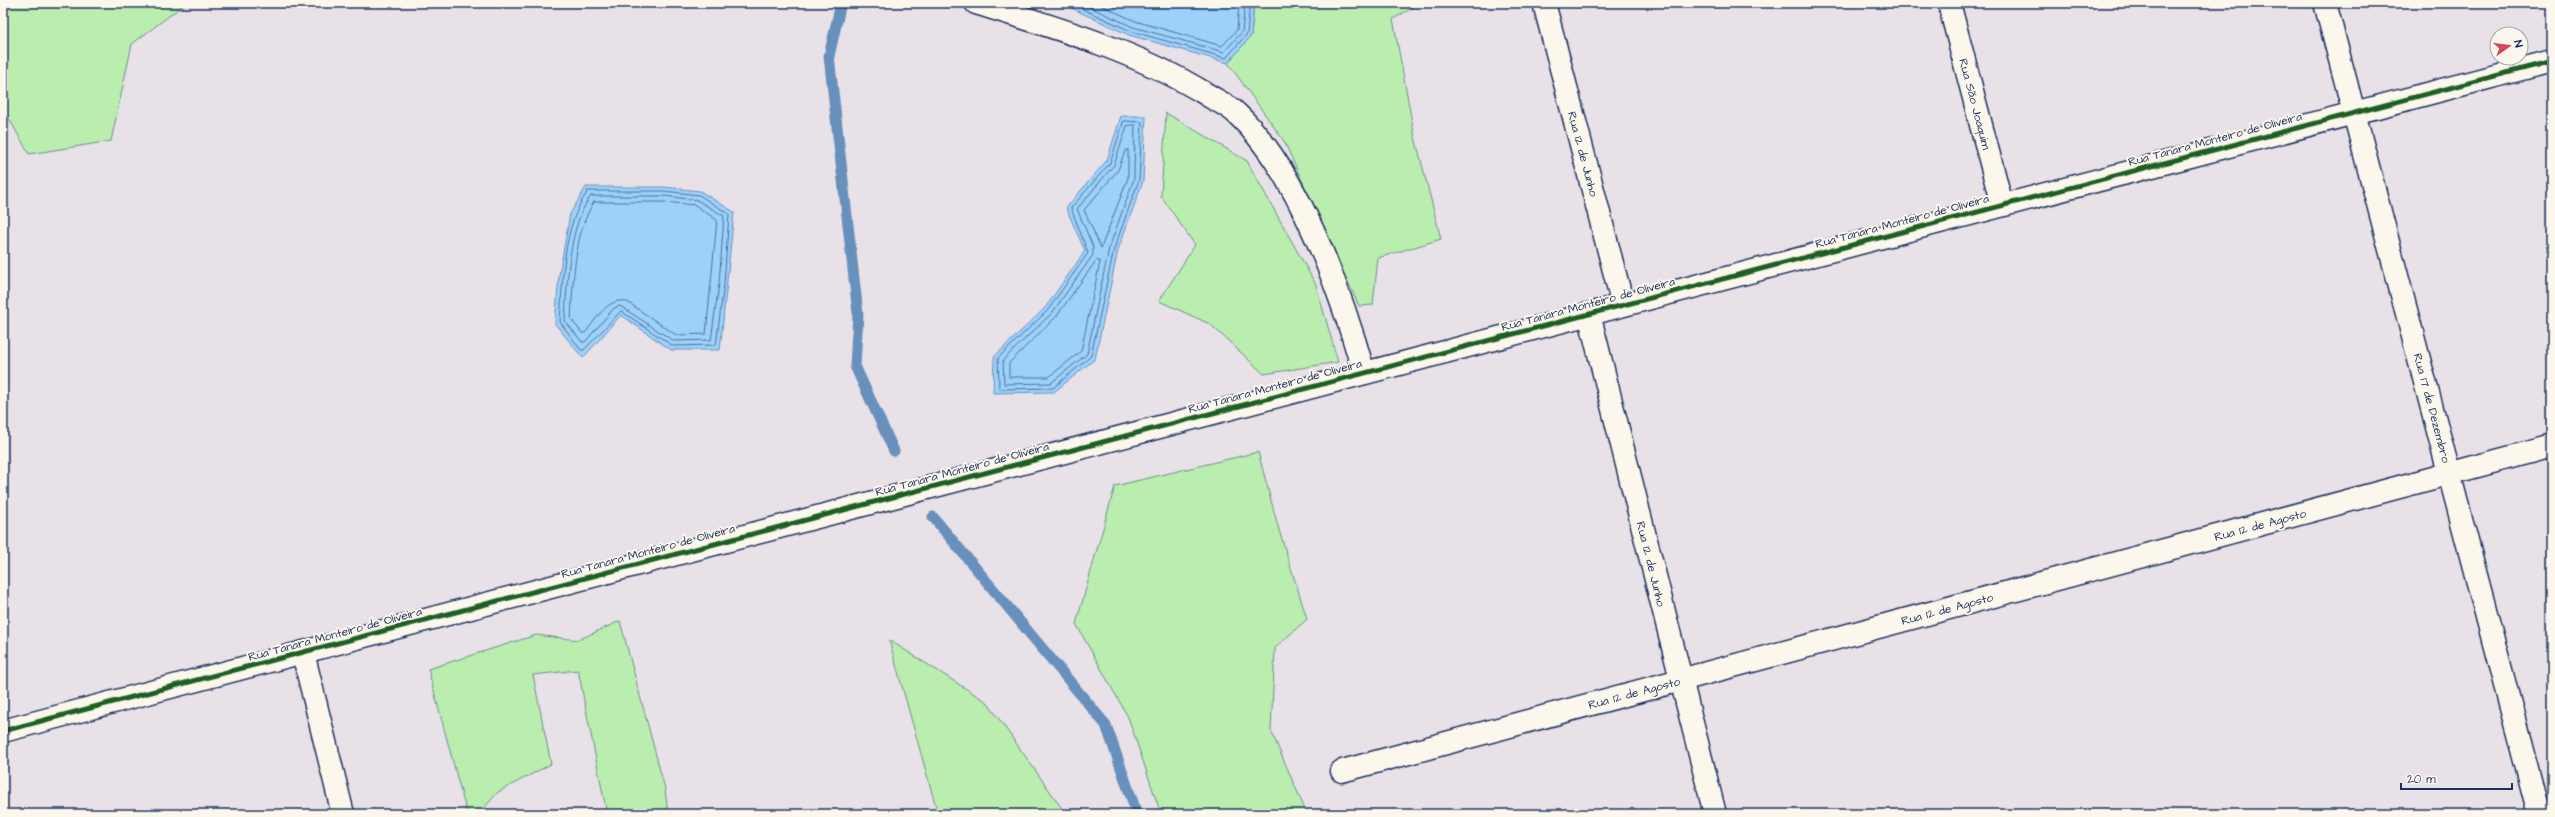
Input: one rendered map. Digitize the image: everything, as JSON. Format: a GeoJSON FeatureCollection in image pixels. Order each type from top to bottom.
{"type":"FeatureCollection","features":[{"type":"Feature","properties":{"kind":"street"},"geometry":{"type":"LineString","coordinates":[[976,3],[1087,39],[1176,75],[1236,112],[1270,151],[1309,222],[1348,318],[1364,373]]}},
{"type":"Feature","properties":{"kind":"street","name":"Rua 12 de Junho"},"geometry":{"type":"LineString","coordinates":[[1544,3],[1623,305]]}},
{"type":"Feature","properties":{"kind":"street","name":"Rua São Joaquim"},"geometry":{"type":"LineString","coordinates":[[1949,3],[2002,206]]}},
{"type":"Feature","properties":{"kind":"street","name":"Rua 17 de Dezembro"},"geometry":{"type":"LineString","coordinates":[[2325,3],[2539,814]]}},
{"type":"Feature","properties":{"kind":"street","name":"Rua Tanara Monteiro de Oliveira"},"geometry":{"type":"LineString","coordinates":[[3,731],[2552,61]]}},
{"type":"Feature","properties":{"kind":"street","name":"Rua 12 de Junho"},"geometry":{"type":"LineString","coordinates":[[1589,314],[1715,814]]}},
{"type":"Feature","properties":{"kind":"street","name":"Rua 12 de Agosto"},"geometry":{"type":"LineString","coordinates":[[1342,771],[2552,446]]}},
{"type":"Feature","properties":{"kind":"street"},"geometry":{"type":"LineString","coordinates":[[303,653],[343,814]]}},
{"type":"Feature","properties":{"kind":"green space"},"geometry":{"type":"Polygon","coordinates":[[[3,3],[186,3],[132,44],[111,141],[29,154],[3,108],[3,3]]]}},
{"type":"Feature","properties":{"kind":"green space"},"geometry":{"type":"Polygon","coordinates":[[[1254,3],[1421,3],[1393,19],[1414,133],[1441,239],[1378,258],[1373,305],[1359,306],[1284,141],[1228,63],[1251,36],[1254,3]]]}},
{"type":"Feature","properties":{"kind":"green space"},"geometry":{"type":"Polygon","coordinates":[[[1166,113],[1247,161],[1316,285],[1338,362],[1264,374],[1210,324],[1159,301],[1195,245],[1161,196],[1166,113]]]}},
{"type":"Feature","properties":{"kind":"green space"},"geometry":{"type":"Polygon","coordinates":[[[1258,452],[1279,530],[1307,619],[1275,648],[1271,731],[1307,814],[1161,814],[1128,717],[1076,624],[1115,486],[1258,452]]]}},
{"type":"Feature","properties":{"kind":"green space"},"geometry":{"type":"Polygon","coordinates":[[[620,621],[665,789],[668,814],[607,814],[578,670],[533,675],[551,764],[498,792],[479,814],[467,814],[428,669],[536,635],[578,640],[620,621]]]}},
{"type":"Feature","properties":{"kind":"green space"},"geometry":{"type":"Polygon","coordinates":[[[889,640],[987,702],[1066,814],[938,814],[889,640]]]}},
{"type":"Feature","properties":{"kind":"water"},"geometry":{"type":"Polygon","coordinates":[[[1071,3],[1254,3],[1251,36],[1228,63],[1129,35],[1071,8],[1071,3]]]}},
{"type":"Feature","properties":{"kind":"water"},"geometry":{"type":"Polygon","coordinates":[[[1121,116],[1146,116],[1143,181],[1118,250],[1095,359],[1054,392],[993,393],[994,357],[1045,308],[1085,251],[1066,208],[1107,160],[1121,116]]]}},
{"type":"Feature","properties":{"kind":"water"},"geometry":{"type":"Polygon","coordinates":[[[586,187],[664,187],[700,191],[734,212],[720,350],[671,350],[621,315],[583,358],[555,324],[559,275],[570,214],[586,187]]]}},
{"type":"Feature","properties":{"kind":"waterway"},"geometry":{"type":"LineString","coordinates":[[841,3],[829,56],[858,314],[855,366],[894,451]]}},
{"type":"Feature","properties":{"kind":"waterway"},"geometry":{"type":"LineString","coordinates":[[933,517],[1106,725],[1137,814]]}},
{"type":"Feature","properties":{"kind":"cycle path"},"geometry":{"type":"LineString","coordinates":[[3,731],[2552,61]]}}]}
